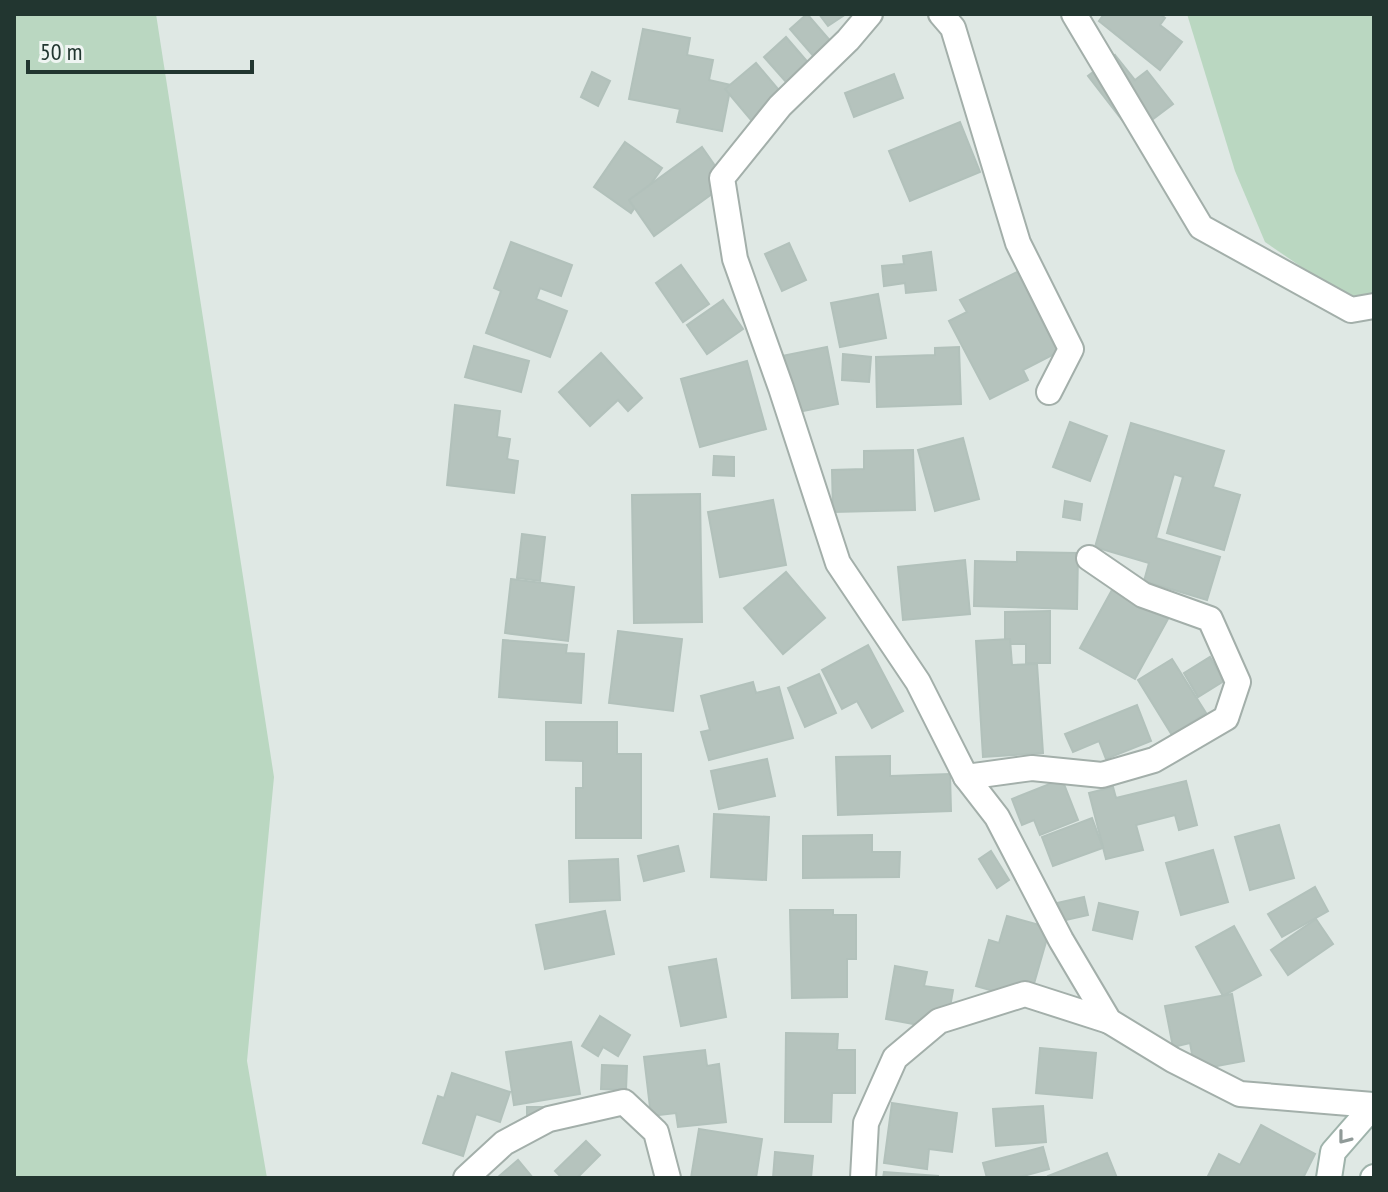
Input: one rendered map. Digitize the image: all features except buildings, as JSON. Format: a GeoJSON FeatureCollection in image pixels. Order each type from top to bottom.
{"type":"FeatureCollection","features":[{"type":"Feature","properties":{"kind":"street"},"geometry":{"type":"LineString","coordinates":[[870,14],[848,40],[780,106],[722,178],[735,259],[838,563],[918,682],[966,777],[997,817],[1061,940],[1109,1021]]}},
{"type":"Feature","properties":{"kind":"street"},"geometry":{"type":"LineString","coordinates":[[941,14],[953,28],[1018,243],[1071,349],[1049,392]]}},
{"type":"Feature","properties":{"kind":"street"},"geometry":{"type":"LineString","coordinates":[[1074,14],[1201,227],[1351,310],[1374,306]]}},
{"type":"Feature","properties":{"kind":"street"},"geometry":{"type":"LineString","coordinates":[[966,777],[1032,768],[1102,775],[1154,760],[1226,718],[1238,682],[1210,619],[1143,595],[1089,558]]}},
{"type":"Feature","properties":{"kind":"street"},"geometry":{"type":"LineString","coordinates":[[863,1178],[866,1123],[895,1058],[939,1021],[1025,994],[1109,1021],[1173,1060],[1240,1094],[1374,1105]]}},
{"type":"Feature","properties":{"kind":"street"},"geometry":{"type":"LineString","coordinates":[[466,1178],[504,1143],[549,1119],[624,1102],[656,1132],[668,1178]]}},
{"type":"Feature","properties":{"kind":"street"},"geometry":{"type":"LineString","coordinates":[[1329,1178],[1333,1152],[1374,1105]]}},
{"type":"Feature","properties":{"kind":"green space"},"geometry":{"type":"Polygon","coordinates":[[[14,14],[156,14],[274,777],[247,1061],[267,1178],[14,1178],[14,14]]]}},
{"type":"Feature","properties":{"kind":"green space"},"geometry":{"type":"Polygon","coordinates":[[[1187,14],[1374,14],[1374,299],[1354,303],[1265,242],[1235,171],[1187,14]]]}}]}
